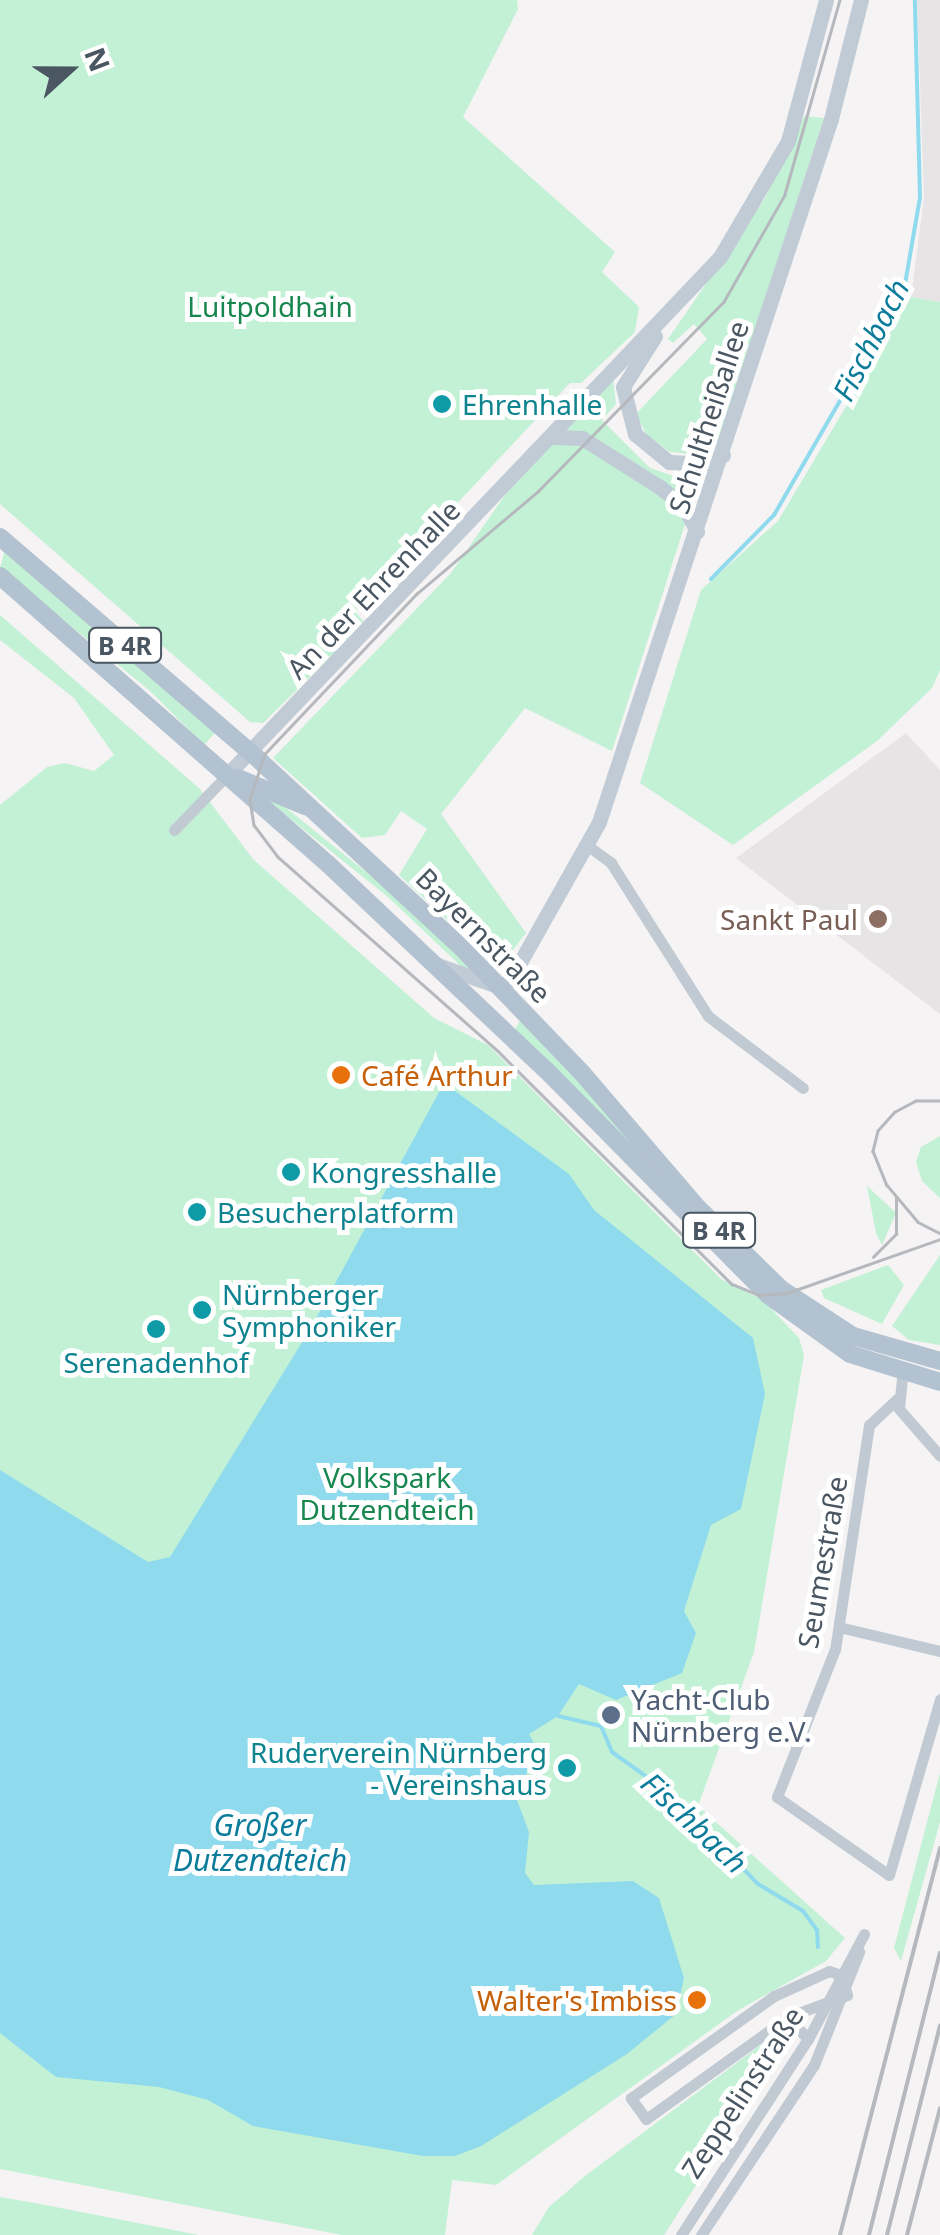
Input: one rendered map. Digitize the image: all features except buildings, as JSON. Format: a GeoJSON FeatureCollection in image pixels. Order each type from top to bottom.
{"type":"FeatureCollection","features":[{"type":"Feature","properties":{"kind":"main road","name":"Schultheißallee"},"geometry":{"type":"LineString","coordinates":[[554,437],[720,257],[773,173],[806,90],[826,0]]}},
{"type":"Feature","properties":{"kind":"main road","name":"Schultheißallee"},"geometry":{"type":"LineString","coordinates":[[500,986],[524,962],[588,846],[723,455],[834,108],[861,0]]}},
{"type":"Feature","properties":{"kind":"main road"},"geometry":{"type":"LineString","coordinates":[[657,327],[652,348],[624,382],[630,424],[644,445],[669,462],[702,464],[723,455]]}},
{"type":"Feature","properties":{"kind":"main road"},"geometry":{"type":"LineString","coordinates":[[554,437],[582,438],[661,488],[683,505],[697,531]]}},
{"type":"Feature","properties":{"kind":"main road","name":"An der Ehrenhalle"},"geometry":{"type":"LineString","coordinates":[[228,774],[554,437]]}},
{"type":"Feature","properties":{"kind":"main road","name":"Bayernstraße"},"geometry":{"type":"LineString","coordinates":[[0,536],[310,806],[500,986],[676,1184],[781,1288],[840,1330],[907,1354]]}},
{"type":"Feature","properties":{"kind":"main road","name":"Bayernstraße"},"geometry":{"type":"LineString","coordinates":[[0,576],[228,774],[435,964],[768,1295],[832,1344],[901,1374]]}},
{"type":"Feature","properties":{"kind":"main road"},"geometry":{"type":"LineString","coordinates":[[143,700],[160,694],[166,680]]}},
{"type":"Feature","properties":{"kind":"main road","name":"B 4R"},"geometry":{"type":"LineString","coordinates":[[228,774],[310,806]]}},
{"type":"Feature","properties":{"kind":"main road"},"geometry":{"type":"LineString","coordinates":[[435,964],[500,986]]}},
{"type":"Feature","properties":{"kind":"main road","name":"B 4R"},"geometry":{"type":"LineString","coordinates":[[907,1354],[940,1360]]}},
{"type":"Feature","properties":{"kind":"main road","name":"B 4R"},"geometry":{"type":"LineString","coordinates":[[901,1374],[940,1382]]}},
{"type":"Feature","properties":{"kind":"street"},"geometry":{"type":"LineString","coordinates":[[174,830],[228,774]]}},
{"type":"Feature","properties":{"kind":"street"},"geometry":{"type":"LineString","coordinates":[[588,846],[611,863],[708,1016],[803,1088]]}},
{"type":"Feature","properties":{"kind":"street"},"geometry":{"type":"LineString","coordinates":[[907,1354],[897,1399],[908,1425],[940,1456]]}},
{"type":"Feature","properties":{"kind":"street","name":"Seumestraße"},"geometry":{"type":"LineString","coordinates":[[897,1399],[869,1425],[839,1627],[777,1797],[889,1875],[940,1699]]}},
{"type":"Feature","properties":{"kind":"street"},"geometry":{"type":"LineString","coordinates":[[839,1627],[940,1651]]}},
{"type":"Feature","properties":{"kind":"street","name":"Zeppelinstraße"},"geometry":{"type":"LineString","coordinates":[[682,2235],[808,2039],[864,1934],[846,1994],[814,2066],[701,2235]]}},
{"type":"Feature","properties":{"kind":"street"},"geometry":{"type":"LineString","coordinates":[[818,1973],[841,1975],[846,1994],[832,1996],[788,2017],[646,2119],[631,2098],[774,1996],[818,1973]]}},
{"type":"Feature","properties":{"kind":"street"},"geometry":{"type":"LineString","coordinates":[[788,2017],[808,2039]]}},
{"type":"Feature","properties":{"kind":"shaded area"},"geometry":{"type":"Polygon","coordinates":[[[917,0],[940,0],[940,302],[911,297],[924,197],[917,0]]]}},
{"type":"Feature","properties":{"kind":"shaded area","name":"Sankt Paul"},"geometry":{"type":"Polygon","coordinates":[[[906,733],[940,770],[940,1014],[736,858],[906,733]]]}},
{"type":"Feature","properties":{"kind":"green space","name":"Luitpoldhain"},"geometry":{"type":"Polygon","coordinates":[[[0,0],[517,0],[518,9],[463,117],[615,252],[602,272],[639,307],[635,332],[581,383],[570,383],[355,612],[365,623],[263,723],[250,722],[0,504],[0,0]]]}},
{"type":"Feature","properties":{"kind":"green space"},"geometry":{"type":"Polygon","coordinates":[[[804,116],[824,118],[718,442],[694,454],[670,452],[647,436],[636,414],[707,339],[694,324],[673,343],[668,339],[765,198],[804,116]]]}},
{"type":"Feature","properties":{"kind":"green space"},"geometry":{"type":"Polygon","coordinates":[[[911,297],[940,302],[940,670],[932,688],[877,741],[733,845],[640,783],[701,590],[778,521],[911,297]]]}},
{"type":"Feature","properties":{"kind":"green space"},"geometry":{"type":"Polygon","coordinates":[[[613,379],[616,404],[602,420],[650,468],[698,484],[612,751],[525,708],[441,814],[526,933],[499,968],[399,875],[427,829],[401,811],[385,835],[362,838],[273,758],[451,573],[505,495],[613,379]]]}},
{"type":"Feature","properties":{"kind":"green space"},"geometry":{"type":"Polygon","coordinates":[[[5,549],[216,732],[204,745],[150,691],[0,568],[5,549]]]}},
{"type":"Feature","properties":{"kind":"green space","name":"Volkspark Dutzendteich"},"geometry":{"type":"Polygon","coordinates":[[[0,615],[200,789],[253,859],[434,1018],[488,1045],[721,1279],[763,1300],[799,1338],[804,1355],[754,1652],[698,1806],[845,1938],[826,1961],[737,2011],[496,2185],[452,2180],[445,2235],[342,2235],[0,2169],[0,805],[47,767],[65,763],[94,771],[114,755],[74,698],[0,640],[0,615]]]}},
{"type":"Feature","properties":{"kind":"green space"},"geometry":{"type":"Polygon","coordinates":[[[270,795],[406,904],[477,971],[465,970],[388,897],[267,800],[270,795]]]}},
{"type":"Feature","properties":{"kind":"green space"},"geometry":{"type":"Polygon","coordinates":[[[523,1016],[650,1164],[514,1031],[523,1016]]]}},
{"type":"Feature","properties":{"kind":"green space"},"geometry":{"type":"Polygon","coordinates":[[[940,1136],[940,1198],[922,1181],[916,1162],[921,1147],[940,1136]]]}},
{"type":"Feature","properties":{"kind":"green space"},"geometry":{"type":"Polygon","coordinates":[[[867,1186],[896,1213],[882,1245],[876,1233],[867,1186]]]}},
{"type":"Feature","properties":{"kind":"green space"},"geometry":{"type":"Polygon","coordinates":[[[940,1255],[940,1345],[909,1340],[892,1326],[940,1255]]]}},
{"type":"Feature","properties":{"kind":"green space"},"geometry":{"type":"Polygon","coordinates":[[[888,1265],[904,1285],[882,1324],[824,1298],[821,1290],[888,1265]]]}},
{"type":"Feature","properties":{"kind":"green space"},"geometry":{"type":"Polygon","coordinates":[[[940,1773],[940,1822],[901,1961],[894,1948],[940,1773]]]}},
{"type":"Feature","properties":{"kind":"green space"},"geometry":{"type":"Polygon","coordinates":[[[778,2032],[787,2038],[782,2051],[664,2235],[532,2235],[549,2207],[585,2176],[778,2032]]]}},
{"type":"Feature","properties":{"kind":"green space"},"geometry":{"type":"Polygon","coordinates":[[[0,2197],[40,2204],[199,2235],[0,2235],[0,2197]]]}},
{"type":"Feature","properties":{"kind":"water","name":"Großer Dutzendteich"},"geometry":{"type":"Polygon","coordinates":[[[444,1083],[569,1174],[594,1210],[753,1338],[765,1394],[741,1509],[711,1525],[684,1611],[696,1633],[682,1673],[616,1700],[579,1684],[558,1716],[529,1734],[536,1747],[517,1800],[529,1832],[525,1873],[534,1885],[633,1881],[659,1898],[684,1978],[676,2014],[627,2054],[481,2146],[455,2156],[423,2156],[253,2126],[208,2100],[159,2087],[56,2077],[0,2033],[0,1470],[148,1562],[170,1557],[312,1326],[444,1083]]]}},
{"type":"Feature","properties":{"kind":"waterway","name":"Fischbach"},"geometry":{"type":"LineString","coordinates":[[711,579],[774,515],[904,290],[920,197],[915,0]]}},
{"type":"Feature","properties":{"kind":"waterway","name":"Fischbach"},"geometry":{"type":"LineString","coordinates":[[558,1716],[601,1726],[612,1752],[672,1795],[758,1884],[803,1911],[817,1930],[818,1947]]}},
{"type":"Feature","properties":{"kind":"waterway","name":"Fischbach"},"geometry":{"type":"LineString","coordinates":[[701,2170],[696,2160],[701,2145],[750,2095],[781,2032]]}},
{"type":"Feature","properties":{"kind":"tram line"},"geometry":{"type":"LineString","coordinates":[[840,0],[785,195],[724,302],[539,491],[417,594],[265,754],[250,800],[254,825],[277,856],[497,1050],[732,1284],[759,1295],[787,1293],[940,1239]]}},
{"type":"Feature","properties":{"kind":"tram line"},"geometry":{"type":"LineString","coordinates":[[940,1101],[916,1101],[895,1112],[878,1131],[873,1151],[887,1185],[918,1222],[940,1233]]}},
{"type":"Feature","properties":{"kind":"tram line"},"geometry":{"type":"LineString","coordinates":[[873,1257],[896,1234],[896,1198]]}},
{"type":"Feature","properties":{"kind":"railway"},"geometry":{"type":"LineString","coordinates":[[840,2235],[940,1848]]}},
{"type":"Feature","properties":{"kind":"railway"},"geometry":{"type":"LineString","coordinates":[[869,2235],[940,1953]]}},
{"type":"Feature","properties":{"kind":"railway"},"geometry":{"type":"LineString","coordinates":[[887,2235],[940,2026]]}},
{"type":"Feature","properties":{"kind":"railway"},"geometry":{"type":"LineString","coordinates":[[907,2235],[940,2108]]}},
{"type":"Feature","properties":{"kind":"place","name":"Ehrenhalle"},"geometry":{"type":"Point","coordinates":[442,404]}},
{"type":"Feature","properties":{"kind":"place","name":"Sankt Paul"},"geometry":{"type":"Point","coordinates":[878,919]}},
{"type":"Feature","properties":{"kind":"place","name":"Café Arthur"},"geometry":{"type":"Point","coordinates":[341,1075]}},
{"type":"Feature","properties":{"kind":"place","name":"Kongresshalle"},"geometry":{"type":"Point","coordinates":[291,1172]}},
{"type":"Feature","properties":{"kind":"place","name":"Besucherplatform"},"geometry":{"type":"Point","coordinates":[197,1212]}},
{"type":"Feature","properties":{"kind":"place","name":"Nürnberger Symphoniker"},"geometry":{"type":"Point","coordinates":[202,1310]}},
{"type":"Feature","properties":{"kind":"place","name":"Serenadenhof"},"geometry":{"type":"Point","coordinates":[156,1329]}},
{"type":"Feature","properties":{"kind":"place","name":"Yacht-Club Nürnberg e.V."},"geometry":{"type":"Point","coordinates":[611,1715]}},
{"type":"Feature","properties":{"kind":"place","name":"Ruderverein Nürnberg - Vereinshaus"},"geometry":{"type":"Point","coordinates":[567,1768]}},
{"type":"Feature","properties":{"kind":"place","name":"Walter's Imbiss"},"geometry":{"type":"Point","coordinates":[697,2000]}}]}
